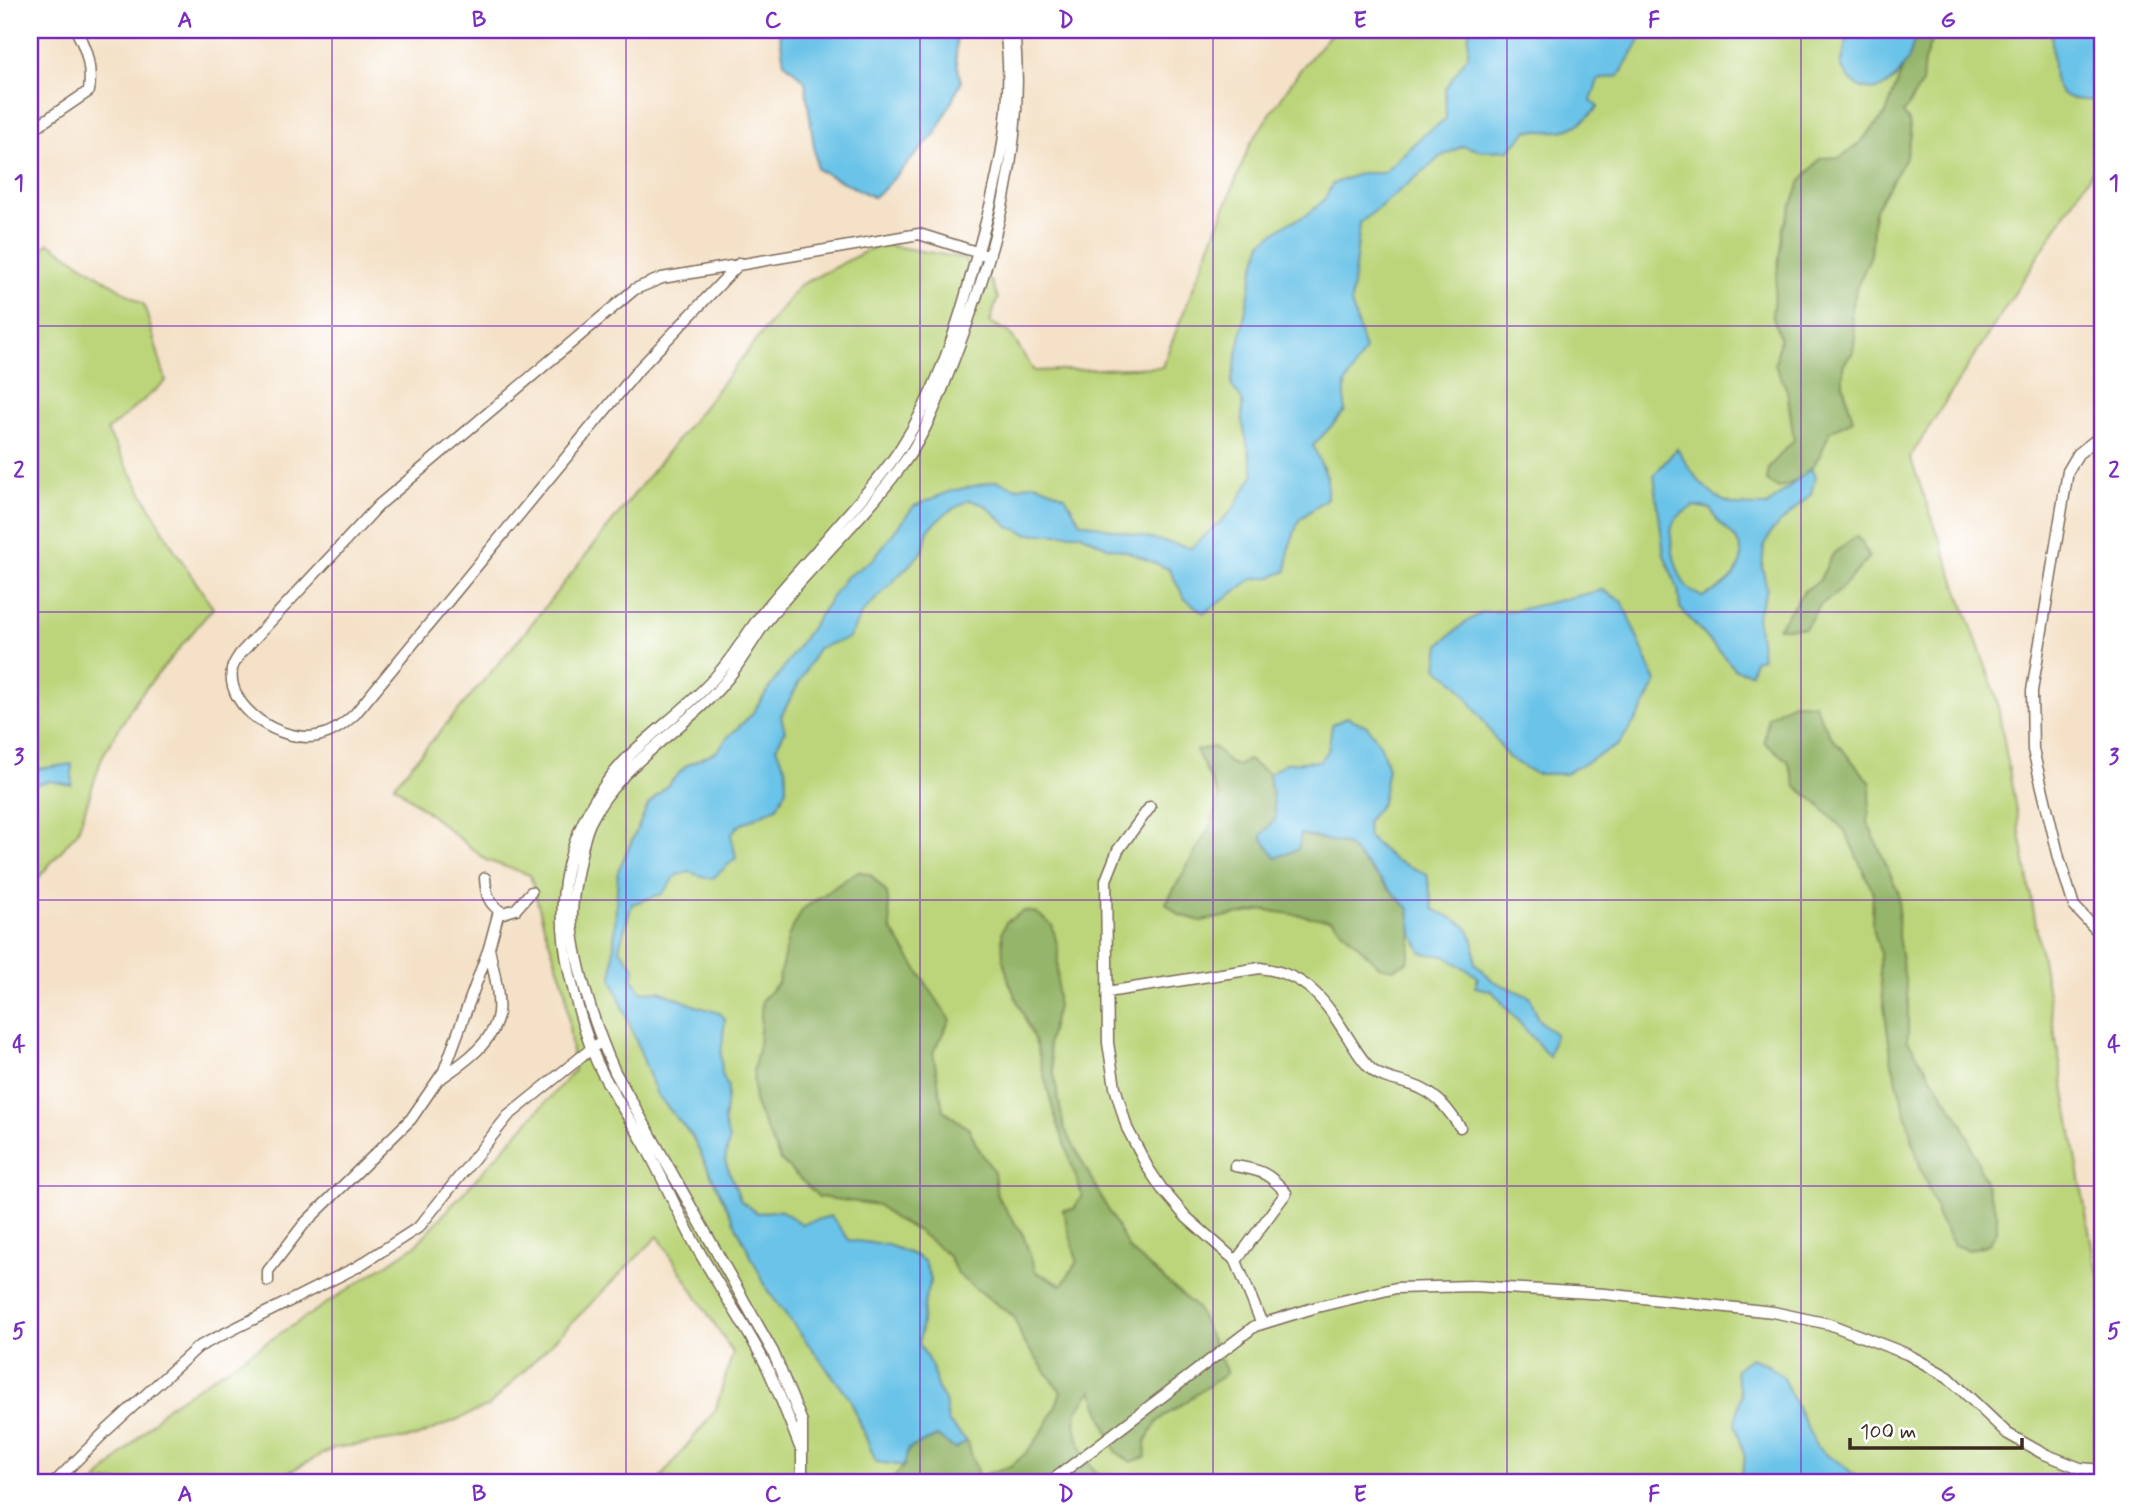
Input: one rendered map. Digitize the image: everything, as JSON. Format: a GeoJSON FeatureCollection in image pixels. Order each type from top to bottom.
{"type":"FeatureCollection","features":[{"type":"Feature","properties":{"kind":"street"},"geometry":{"type":"LineString","coordinates":[[30,131],[89,91],[91,75],[85,46],[76,30]]}},
{"type":"Feature","properties":{"kind":"street"},"geometry":{"type":"LineString","coordinates":[[802,1482],[803,1422],[773,1352],[615,1072],[596,1045],[575,944],[573,897],[589,825],[625,772],[701,708],[729,677],[766,622],[904,463],[933,414],[963,336],[984,254],[1001,160],[1008,75],[1005,30]]}},
{"type":"Feature","properties":{"kind":"street"},"geometry":{"type":"LineString","coordinates":[[984,254],[998,228],[1012,160],[1018,98],[1018,60],[1014,30]]}},
{"type":"Feature","properties":{"kind":"street"},"geometry":{"type":"LineString","coordinates":[[740,263],[639,369],[355,714],[335,730],[317,736],[298,737],[262,724],[250,713],[233,685],[232,668],[240,654],[379,505],[635,289],[663,278],[740,263],[919,234],[984,254]]}},
{"type":"Feature","properties":{"kind":"street"},"geometry":{"type":"LineString","coordinates":[[2103,434],[2078,454],[2068,471],[2032,691],[2033,750],[2059,858],[2074,906],[2103,937]]}},
{"type":"Feature","properties":{"kind":"street"},"geometry":{"type":"LineString","coordinates":[[1150,807],[1118,850],[1106,880],[1108,1043],[1115,1087],[1128,1128],[1162,1189],[1186,1217],[1236,1261],[1262,1324]]}},
{"type":"Feature","properties":{"kind":"street"},"geometry":{"type":"LineString","coordinates":[[485,878],[486,895],[494,908],[503,913],[516,909],[531,892]]}},
{"type":"Feature","properties":{"kind":"street"},"geometry":{"type":"LineString","coordinates":[[268,1281],[268,1271],[304,1224],[411,1119],[439,1080],[489,948],[499,911]]}},
{"type":"Feature","properties":{"kind":"street"},"geometry":{"type":"LineString","coordinates":[[439,1080],[465,1062],[487,1038],[498,1016],[498,993],[489,948]]}},
{"type":"Feature","properties":{"kind":"street"},"geometry":{"type":"LineString","coordinates":[[1107,992],[1260,968],[1279,971],[1300,980],[1319,996],[1374,1072],[1421,1088],[1432,1095],[1442,1102],[1460,1127]]}},
{"type":"Feature","properties":{"kind":"street"},"geometry":{"type":"LineString","coordinates":[[55,1482],[107,1430],[198,1347],[357,1267],[419,1227],[508,1116],[596,1045]]}},
{"type":"Feature","properties":{"kind":"street"},"geometry":{"type":"LineString","coordinates":[[1235,1167],[1257,1169],[1265,1173],[1272,1177],[1286,1194],[1236,1261]]}},
{"type":"Feature","properties":{"kind":"street"},"geometry":{"type":"LineString","coordinates":[[1050,1482],[1255,1326],[1317,1307],[1396,1288],[1474,1286],[1605,1294],[1773,1312],[1829,1324],[1907,1354],[1948,1377],[2008,1434],[2042,1453],[2080,1468],[2103,1471]]}},
{"type":"Feature","properties":{"kind":"green space"},"geometry":{"type":"Polygon","coordinates":[[[1334,30],[2103,30],[2103,134],[2099,161],[1910,457],[1996,695],[2094,1259],[2103,1282],[2103,1482],[657,1482],[715,1411],[733,1353],[658,1236],[489,1406],[416,1437],[334,1448],[270,1482],[96,1482],[167,1407],[415,1246],[574,1071],[565,988],[530,875],[486,860],[394,785],[521,637],[800,285],[880,244],[962,258],[992,282],[998,298],[990,322],[1010,333],[1034,371],[1162,367],[1250,144],[1300,70],[1334,30]]]}},
{"type":"Feature","properties":{"kind":"green space"},"geometry":{"type":"Polygon","coordinates":[[[1917,30],[1935,30],[1924,61],[1922,83],[1903,114],[1909,121],[1911,135],[1905,159],[1874,211],[1871,255],[1856,289],[1851,314],[1855,337],[1853,352],[1843,365],[1843,384],[1853,420],[1830,431],[1817,460],[1805,474],[1798,480],[1778,488],[1767,481],[1769,467],[1794,440],[1787,390],[1775,365],[1780,339],[1772,314],[1783,227],[1801,181],[1821,158],[1841,157],[1859,144],[1886,113],[1917,30]]]}},
{"type":"Feature","properties":{"kind":"green space"},"geometry":{"type":"Polygon","coordinates":[[[49,243],[144,305],[166,381],[107,431],[174,549],[213,608],[136,700],[102,757],[78,831],[30,888],[30,259],[49,243]]]}},
{"type":"Feature","properties":{"kind":"green space"},"geometry":{"type":"Polygon","coordinates":[[[1856,536],[1862,542],[1869,558],[1836,594],[1820,605],[1805,628],[1778,628],[1804,591],[1819,581],[1833,554],[1856,536]]]}},
{"type":"Feature","properties":{"kind":"green space"},"geometry":{"type":"Polygon","coordinates":[[[1793,703],[1814,704],[1830,735],[1871,783],[1868,823],[1899,894],[1898,936],[1908,999],[1908,1041],[1962,1123],[1970,1142],[1997,1213],[1997,1231],[1989,1244],[1968,1250],[1954,1245],[1940,1221],[1918,1160],[1892,1063],[1879,971],[1880,952],[1872,925],[1873,892],[1845,831],[1815,801],[1796,787],[1788,761],[1764,742],[1768,717],[1793,703]]]}},
{"type":"Feature","properties":{"kind":"green space"},"geometry":{"type":"Polygon","coordinates":[[[1214,747],[1229,763],[1237,766],[1248,760],[1269,774],[1276,818],[1301,834],[1347,845],[1409,909],[1412,933],[1408,962],[1393,969],[1379,966],[1332,920],[1264,910],[1201,921],[1179,915],[1166,903],[1212,823],[1219,797],[1196,750],[1214,747]]]}},
{"type":"Feature","properties":{"kind":"green space"},"geometry":{"type":"Polygon","coordinates":[[[858,871],[871,875],[887,893],[891,929],[950,1020],[933,1052],[943,1110],[969,1129],[994,1172],[997,1196],[1023,1235],[1036,1272],[1062,1285],[1077,1261],[1063,1210],[1074,1209],[1082,1195],[1053,1110],[1036,1044],[1009,982],[1003,959],[1002,932],[1006,922],[1024,911],[1037,913],[1052,925],[1058,948],[1057,1006],[1048,1043],[1064,1128],[1129,1249],[1197,1308],[1227,1373],[1158,1421],[1145,1442],[1146,1457],[1131,1462],[1116,1452],[1092,1390],[1077,1413],[1076,1431],[1088,1460],[1106,1482],[889,1482],[904,1466],[908,1449],[938,1436],[955,1449],[967,1441],[979,1478],[1010,1466],[1027,1452],[1041,1433],[1061,1392],[1023,1341],[1014,1317],[963,1279],[948,1255],[878,1205],[819,1197],[780,1160],[755,1105],[753,1071],[759,1045],[762,1000],[778,983],[789,934],[803,909],[858,871]]]}},
{"type":"Feature","properties":{"kind":"water"},"geometry":{"type":"Polygon","coordinates":[[[779,30],[957,30],[956,57],[961,82],[936,133],[881,192],[873,197],[817,169],[805,81],[784,62],[779,30]]]}},
{"type":"Feature","properties":{"kind":"water"},"geometry":{"type":"Polygon","coordinates":[[[1469,30],[1646,30],[1619,76],[1598,80],[1591,101],[1598,107],[1574,127],[1558,131],[1528,130],[1509,150],[1483,151],[1463,146],[1442,156],[1360,223],[1351,303],[1365,350],[1345,385],[1345,411],[1313,446],[1327,477],[1327,498],[1299,520],[1289,548],[1287,571],[1271,577],[1253,579],[1204,613],[1185,599],[1169,569],[1126,551],[1107,547],[1081,534],[1028,534],[1009,527],[985,505],[969,500],[946,513],[928,530],[923,551],[862,613],[849,638],[818,648],[781,716],[785,731],[776,748],[786,768],[786,790],[777,807],[738,826],[731,835],[736,858],[712,879],[689,872],[677,875],[662,894],[632,904],[619,948],[635,968],[632,978],[642,992],[660,991],[720,1013],[725,1019],[721,1055],[722,1074],[728,1087],[724,1122],[729,1140],[725,1161],[741,1201],[757,1213],[780,1210],[802,1224],[831,1216],[849,1240],[888,1245],[924,1261],[931,1280],[926,1293],[919,1343],[945,1400],[948,1422],[967,1441],[955,1449],[937,1436],[908,1449],[904,1466],[876,1462],[850,1399],[768,1291],[692,1136],[657,1095],[612,979],[618,871],[648,805],[687,765],[717,751],[751,715],[845,578],[873,559],[914,506],[951,491],[997,481],[1017,488],[1035,483],[1065,496],[1080,522],[1191,548],[1232,511],[1254,474],[1242,421],[1242,400],[1231,385],[1254,268],[1262,242],[1286,224],[1307,215],[1325,199],[1332,184],[1361,173],[1383,173],[1422,136],[1446,119],[1445,89],[1468,55],[1469,30]]]}},
{"type":"Feature","properties":{"kind":"water"},"geometry":{"type":"Polygon","coordinates":[[[1849,30],[1917,30],[1909,57],[1900,72],[1883,87],[1866,89],[1857,85],[1841,66],[1849,30]]]}},
{"type":"Feature","properties":{"kind":"water"},"geometry":{"type":"Polygon","coordinates":[[[2050,30],[2103,30],[2103,98],[2082,100],[2069,98],[2060,92],[2053,74],[2050,30]]]}},
{"type":"Feature","properties":{"kind":"water"},"geometry":{"type":"Polygon","coordinates":[[[1677,448],[1693,474],[1714,495],[1736,505],[1767,506],[1811,468],[1815,477],[1811,494],[1771,532],[1764,546],[1762,567],[1767,589],[1757,616],[1762,658],[1754,660],[1751,673],[1736,670],[1680,608],[1678,589],[1664,555],[1654,475],[1677,448]],[[1694,506],[1677,518],[1671,531],[1674,558],[1680,575],[1688,588],[1702,597],[1735,574],[1741,557],[1735,538],[1719,523],[1711,509],[1694,506]]]}},
{"type":"Feature","properties":{"kind":"water"},"geometry":{"type":"Polygon","coordinates":[[[1602,590],[1622,601],[1656,682],[1642,711],[1618,745],[1565,774],[1536,774],[1508,757],[1458,685],[1437,667],[1440,644],[1463,624],[1483,612],[1518,610],[1602,590]]]}},
{"type":"Feature","properties":{"kind":"water"},"geometry":{"type":"Polygon","coordinates":[[[1347,717],[1367,726],[1381,746],[1388,768],[1382,803],[1367,821],[1368,837],[1394,860],[1427,874],[1433,909],[1466,927],[1473,940],[1475,963],[1493,981],[1530,997],[1538,1019],[1555,1034],[1549,1057],[1492,991],[1475,987],[1478,977],[1445,956],[1422,953],[1412,933],[1409,909],[1347,845],[1301,834],[1298,849],[1276,858],[1261,836],[1276,818],[1269,774],[1285,763],[1320,761],[1328,751],[1332,725],[1347,717]]]}},
{"type":"Feature","properties":{"kind":"water"},"geometry":{"type":"Polygon","coordinates":[[[72,764],[72,785],[49,781],[30,786],[30,770],[72,764]]]}},
{"type":"Feature","properties":{"kind":"water"},"geometry":{"type":"Polygon","coordinates":[[[1750,1358],[1765,1363],[1782,1376],[1816,1446],[1862,1482],[1740,1482],[1745,1458],[1735,1423],[1741,1395],[1735,1370],[1750,1358]]]}}]}
